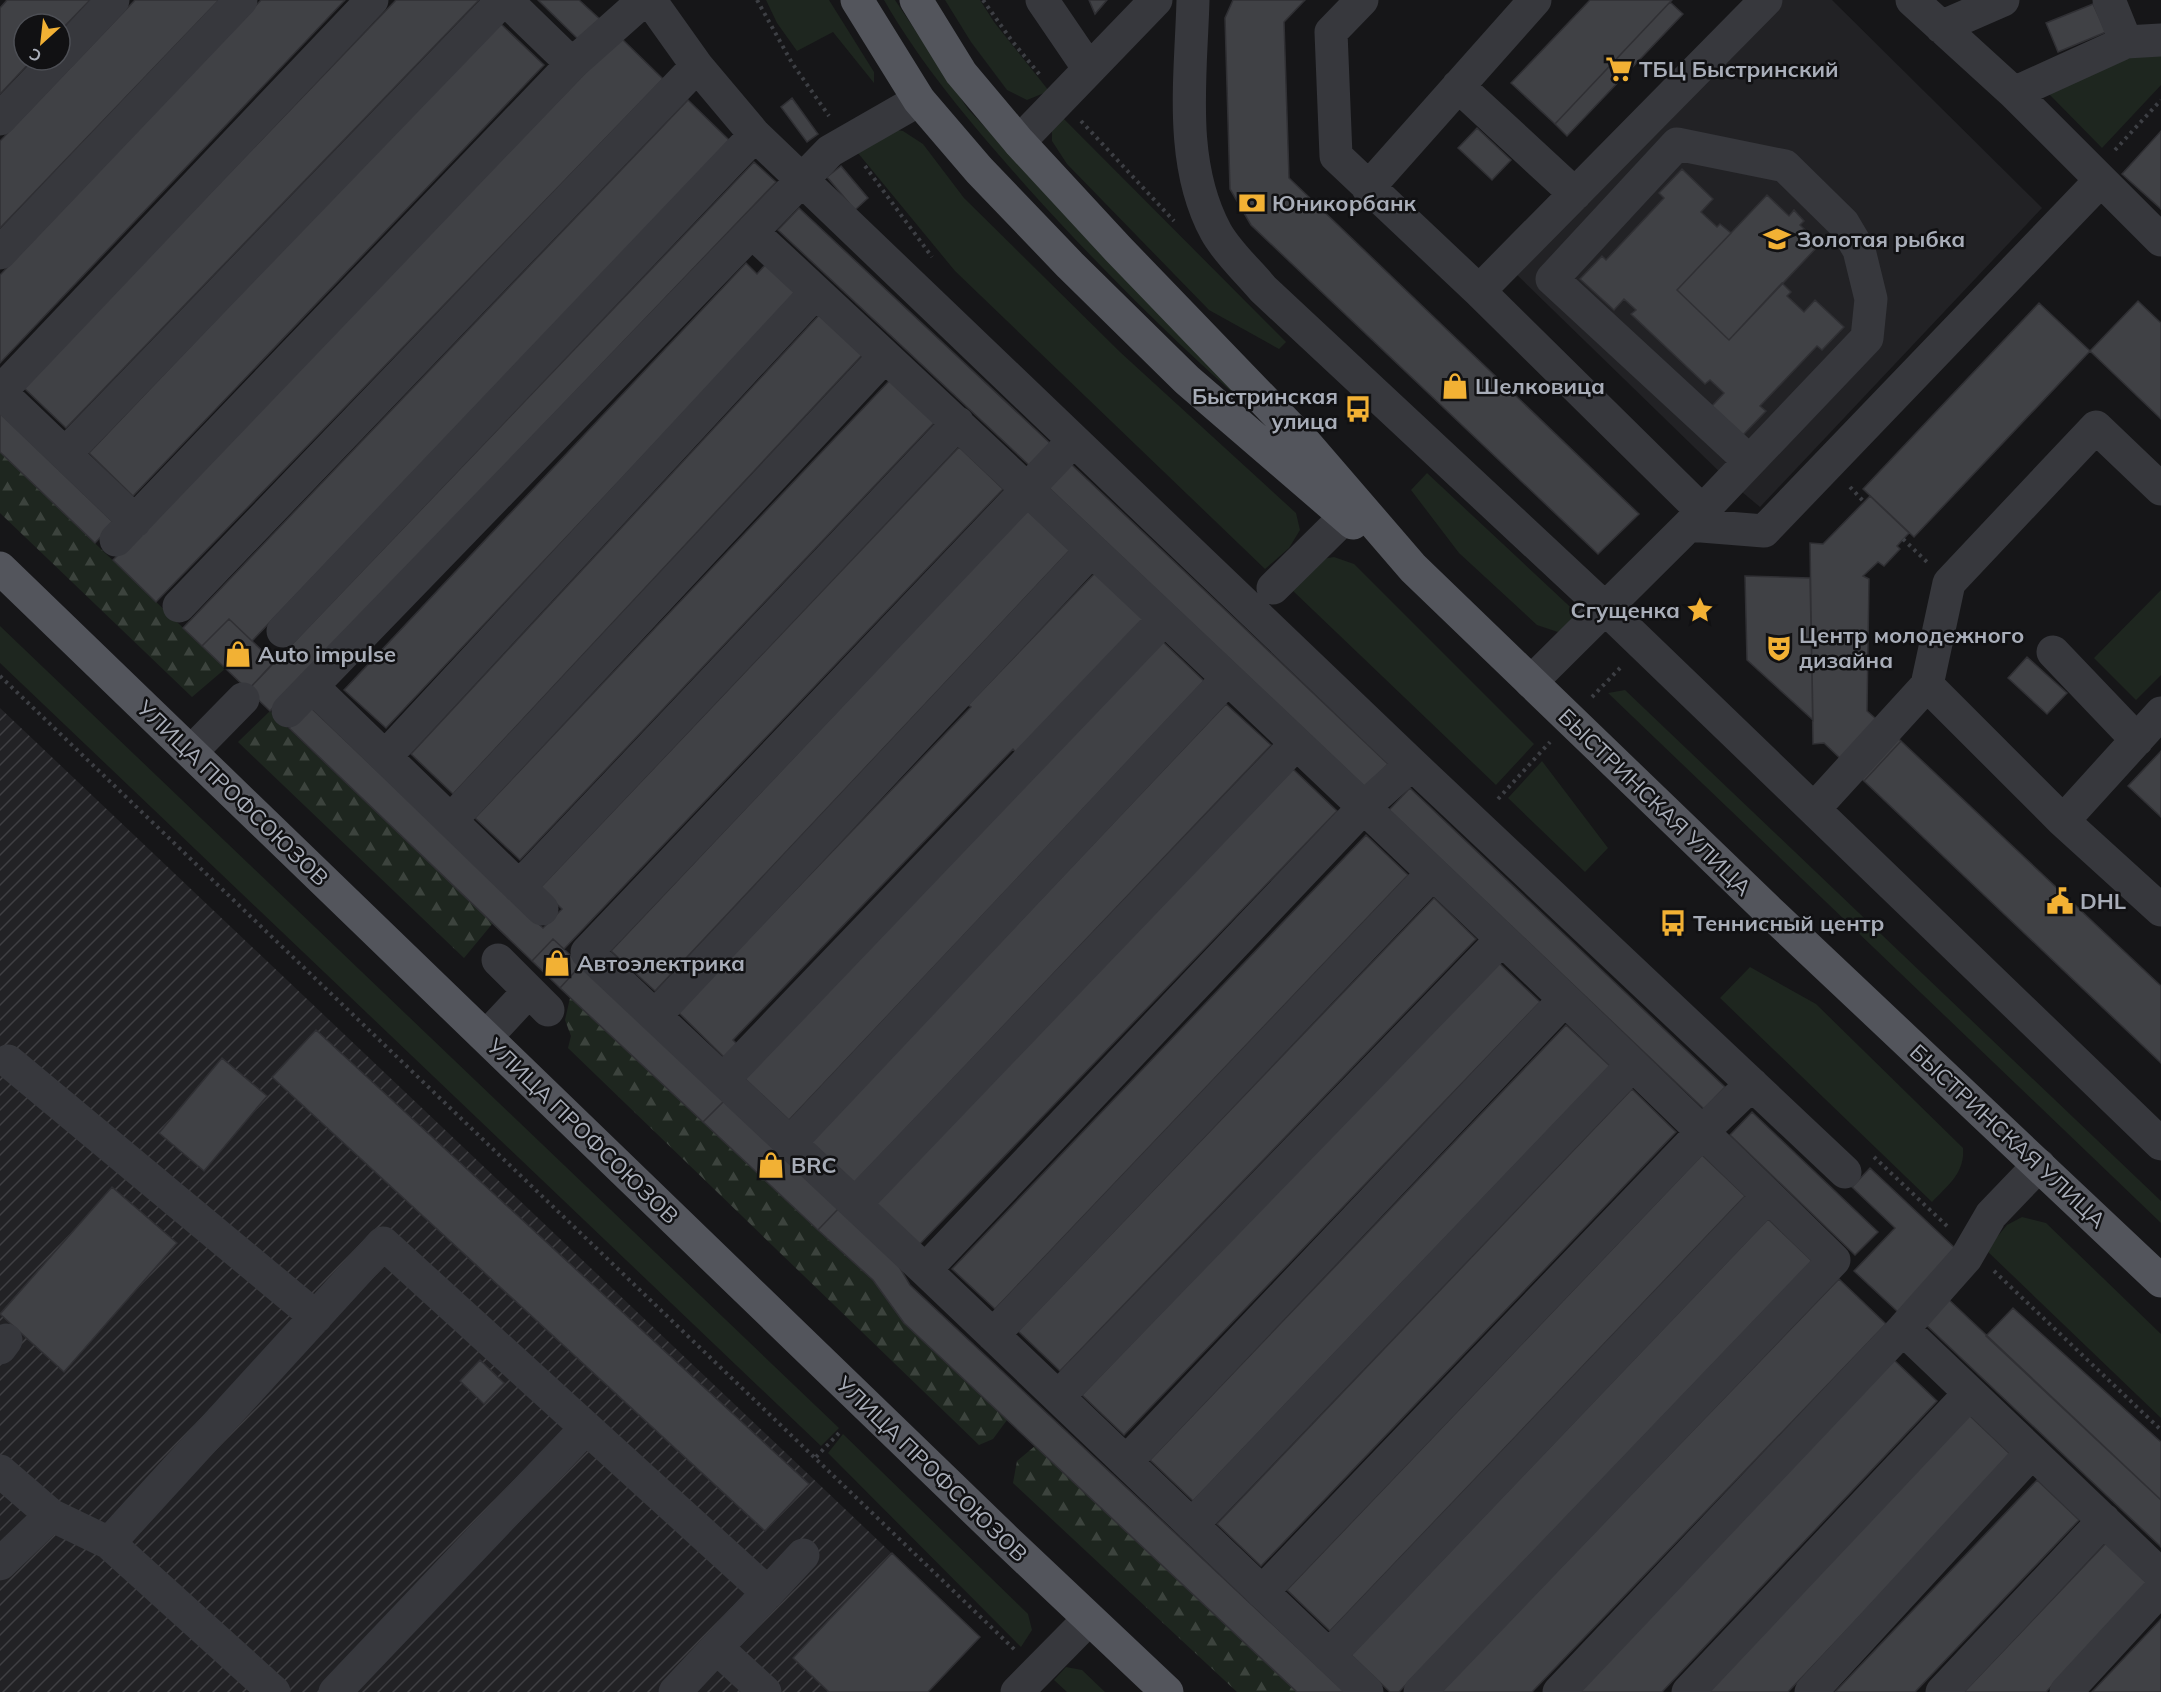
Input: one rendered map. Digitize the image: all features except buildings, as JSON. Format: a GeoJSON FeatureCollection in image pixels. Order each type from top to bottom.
{"type":"FeatureCollection","features":[{"type":"Feature","properties":{"kind":"main road","name":"БЫСТРИНСКАЯ УЛИЦА"},"geometry":{"type":"LineString","coordinates":[[857,0],[919,100],[1053,248],[1187,380],[1345,516],[1413,568]]}},
{"type":"Feature","properties":{"kind":"main road","name":"БЫСТРИНСКАЯ УЛИЦА"},"geometry":{"type":"LineString","coordinates":[[916,0],[961,73],[1019,142],[1118,249],[1286,422],[1413,568],[1773,915],[2161,1281]]}},
{"type":"Feature","properties":{"kind":"main road","name":"УЛИЦА ПРОФСОЮЗОВ"},"geometry":{"type":"LineString","coordinates":[[0,568],[1167,1692]]}},
{"type":"Feature","properties":{"kind":"lane"},"geometry":{"type":"LineString","coordinates":[[72,43],[113,0]]}},
{"type":"Feature","properties":{"kind":"lane"},"geometry":{"type":"LineString","coordinates":[[0,253],[241,0]]}},
{"type":"Feature","properties":{"kind":"lane"},"geometry":{"type":"LineString","coordinates":[[372,0],[0,392],[65,454],[126,530],[572,64],[644,0]]}},
{"type":"Feature","properties":{"kind":"lane"},"geometry":{"type":"LineString","coordinates":[[65,454],[504,0],[572,64]]}},
{"type":"Feature","properties":{"kind":"lane"},"geometry":{"type":"LineString","coordinates":[[650,0],[697,66],[755,135],[1412,764],[1752,1084],[1856,1162]]}},
{"type":"Feature","properties":{"kind":"lane"},"geometry":{"type":"LineString","coordinates":[[1042,0],[1089,69]]}},
{"type":"Feature","properties":{"kind":"lane"},"geometry":{"type":"LineString","coordinates":[[1019,142],[1156,0]]}},
{"type":"Feature","properties":{"kind":"lane"},"geometry":{"type":"LineString","coordinates":[[1193,0],[1190,98],[1192,166],[1216,232],[1263,289],[1607,610],[2161,1144]]}},
{"type":"Feature","properties":{"kind":"lane"},"geometry":{"type":"LineString","coordinates":[[1362,0],[1331,32],[1336,156],[1479,291],[1695,518],[1764,531],[2097,177]]}},
{"type":"Feature","properties":{"kind":"lane"},"geometry":{"type":"LineString","coordinates":[[1368,188],[1535,0]]}},
{"type":"Feature","properties":{"kind":"lane"},"geometry":{"type":"LineString","coordinates":[[1479,291],[1766,0]]}},
{"type":"Feature","properties":{"kind":"lane"},"geometry":{"type":"LineString","coordinates":[[1912,0],[2014,93],[2161,240]]}},
{"type":"Feature","properties":{"kind":"lane"},"geometry":{"type":"LineString","coordinates":[[1941,27],[2003,0]]}},
{"type":"Feature","properties":{"kind":"lane"},"geometry":{"type":"LineString","coordinates":[[2109,0],[2126,42]]}},
{"type":"Feature","properties":{"kind":"lane"},"geometry":{"type":"LineString","coordinates":[[2014,93],[2126,42],[2161,40]]}},
{"type":"Feature","properties":{"kind":"lane"},"geometry":{"type":"LineString","coordinates":[[179,606],[697,66]]}},
{"type":"Feature","properties":{"kind":"lane"},"geometry":{"type":"LineString","coordinates":[[0,118],[44,72]]}},
{"type":"Feature","properties":{"kind":"lane"},"geometry":{"type":"LineString","coordinates":[[1458,86],[1575,194]]}},
{"type":"Feature","properties":{"kind":"lane"},"geometry":{"type":"LineString","coordinates":[[288,711],[830,151],[848,143],[919,100]]}},
{"type":"Feature","properties":{"kind":"lane"},"geometry":{"type":"LineString","coordinates":[[283,632],[755,135]]}},
{"type":"Feature","properties":{"kind":"lane"},"geometry":{"type":"LineString","coordinates":[[1531,682],[1607,610],[1867,338],[1871,299],[1859,250],[1843,223],[1785,166],[1677,144],[1552,279],[1749,461]]}},
{"type":"Feature","properties":{"kind":"lane"},"geometry":{"type":"LineString","coordinates":[[752,232],[1027,488],[1703,1131],[1834,1260],[1420,1692]]}},
{"type":"Feature","properties":{"kind":"lane"},"geometry":{"type":"LineString","coordinates":[[386,757],[816,292]]}},
{"type":"Feature","properties":{"kind":"lane"},"geometry":{"type":"LineString","coordinates":[[451,820],[885,356]]}},
{"type":"Feature","properties":{"kind":"lane"},"geometry":{"type":"LineString","coordinates":[[312,686],[531,898],[958,423]]}},
{"type":"Feature","properties":{"kind":"lane"},"geometry":{"type":"LineString","coordinates":[[1814,809],[1927,685],[1949,583],[2096,428],[2161,489]]}},
{"type":"Feature","properties":{"kind":"lane"},"geometry":{"type":"LineString","coordinates":[[1073,441],[587,952],[926,1270],[1367,1692]]}},
{"type":"Feature","properties":{"kind":"lane"},"geometry":{"type":"LineString","coordinates":[[1273,588],[1345,516]]}},
{"type":"Feature","properties":{"kind":"lane"},"geometry":{"type":"LineString","coordinates":[[655,1016],[1092,550]]}},
{"type":"Feature","properties":{"kind":"lane"},"geometry":{"type":"LineString","coordinates":[[723,1080],[1164,619]]}},
{"type":"Feature","properties":{"kind":"lane"},"geometry":{"type":"LineString","coordinates":[[2053,652],[2136,740]]}},
{"type":"Feature","properties":{"kind":"lane"},"geometry":{"type":"LineString","coordinates":[[790,1143],[1227,679]]}},
{"type":"Feature","properties":{"kind":"lane"},"geometry":{"type":"LineString","coordinates":[[1927,685],[2063,821],[2161,910]]}},
{"type":"Feature","properties":{"kind":"lane"},"geometry":{"type":"LineString","coordinates":[[190,752],[243,699]]}},
{"type":"Feature","properties":{"kind":"lane"},"geometry":{"type":"LineString","coordinates":[[2063,821],[2161,713]]}},
{"type":"Feature","properties":{"kind":"lane"},"geometry":{"type":"LineString","coordinates":[[855,1204],[1296,744]]}},
{"type":"Feature","properties":{"kind":"lane"},"geometry":{"type":"LineString","coordinates":[[926,1270],[1363,808],[1412,764]]}},
{"type":"Feature","properties":{"kind":"lane"},"geometry":{"type":"LineString","coordinates":[[993,1335],[1432,874]]}},
{"type":"Feature","properties":{"kind":"lane"},"geometry":{"type":"LineString","coordinates":[[1058,1397],[1501,940]]}},
{"type":"Feature","properties":{"kind":"lane"},"geometry":{"type":"LineString","coordinates":[[486,1037],[539,1001],[498,960]]}},
{"type":"Feature","properties":{"kind":"lane"},"geometry":{"type":"LineString","coordinates":[[1126,1462],[1564,1000]]}},
{"type":"Feature","properties":{"kind":"lane"},"geometry":{"type":"LineString","coordinates":[[8,1061],[316,1317]]}},
{"type":"Feature","properties":{"kind":"lane"},"geometry":{"type":"LineString","coordinates":[[1192,1525],[1632,1065]]}},
{"type":"Feature","properties":{"kind":"lane"},"geometry":{"type":"LineString","coordinates":[[1262,1592],[1703,1131],[1752,1084]]}},
{"type":"Feature","properties":{"kind":"lane"},"geometry":{"type":"LineString","coordinates":[[1559,1692],[1903,1329],[1971,1250],[1991,1215],[2039,1164]]}},
{"type":"Feature","properties":{"kind":"lane"},"geometry":{"type":"LineString","coordinates":[[1329,1656],[1768,1196]]}},
{"type":"Feature","properties":{"kind":"lane"},"geometry":{"type":"LineString","coordinates":[[109,1543],[383,1243],[768,1593]]}},
{"type":"Feature","properties":{"kind":"lane"},"geometry":{"type":"LineString","coordinates":[[1903,1329],[2161,1575]]}},
{"type":"Feature","properties":{"kind":"lane"},"geometry":{"type":"LineString","coordinates":[[1688,1692],[1970,1393]]}},
{"type":"Feature","properties":{"kind":"lane"},"geometry":{"type":"LineString","coordinates":[[335,1692],[586,1428]]}},
{"type":"Feature","properties":{"kind":"lane"},"geometry":{"type":"LineString","coordinates":[[1811,1692],[2032,1452]]}},
{"type":"Feature","properties":{"kind":"lane"},"geometry":{"type":"LineString","coordinates":[[0,1471],[51,1515],[109,1543],[263,1688]]}},
{"type":"Feature","properties":{"kind":"lane"},"geometry":{"type":"LineString","coordinates":[[0,1564],[51,1515]]}},
{"type":"Feature","properties":{"kind":"lane"},"geometry":{"type":"LineString","coordinates":[[1942,1692],[2104,1520]]}},
{"type":"Feature","properties":{"kind":"lane"},"geometry":{"type":"LineString","coordinates":[[675,1692],[803,1555]]}},
{"type":"Feature","properties":{"kind":"lane"},"geometry":{"type":"LineString","coordinates":[[2066,1692],[2161,1590]]}},
{"type":"Feature","properties":{"kind":"lane"},"geometry":{"type":"LineString","coordinates":[[1027,1682],[1089,1619]]}},
{"type":"Feature","properties":{"kind":"lane"},"geometry":{"type":"LineString","coordinates":[[717,1648],[765,1692]]}},
{"type":"Feature","properties":{"kind":"path"},"geometry":{"type":"LineString","coordinates":[[757,0],[792,63],[936,262]]}},
{"type":"Feature","properties":{"kind":"path"},"geometry":{"type":"LineString","coordinates":[[2097,177],[2161,100]]}},
{"type":"Feature","properties":{"kind":"path"},"geometry":{"type":"LineString","coordinates":[[0,676],[816,1457],[1027,1682]]}},
{"type":"Feature","properties":{"kind":"path"},"geometry":{"type":"LineString","coordinates":[[1489,791],[1506,807]]}},
{"type":"Feature","properties":{"kind":"path"},"geometry":{"type":"LineString","coordinates":[[1856,1162],[1971,1250],[2161,1430]]}},
{"type":"Feature","properties":{"kind":"path"},"geometry":{"type":"LineString","coordinates":[[816,1457],[842,1430]]}},
{"type":"Feature","properties":{"kind":"shaded area","name":"Золотая рыбка"},"geometry":{"type":"Polygon","coordinates":[[[1774,0],[1832,0],[2042,208],[1760,507],[1730,482],[1512,270],[1774,0]]]}},
{"type":"Feature","properties":{"kind":"shaded area"},"geometry":{"type":"Polygon","coordinates":[[[0,708],[980,1637],[928,1692],[0,1692],[0,708]]]}},
{"type":"Feature","properties":{"kind":"green space"},"geometry":{"type":"Polygon","coordinates":[[[766,0],[829,0],[874,72],[874,83],[833,32],[797,51],[777,23],[766,0]]]}},
{"type":"Feature","properties":{"kind":"green space"},"geometry":{"type":"Polygon","coordinates":[[[884,0],[895,0],[968,109],[1284,438],[1151,317],[1027,187],[969,120],[915,50],[884,0]]]}},
{"type":"Feature","properties":{"kind":"green space"},"geometry":{"type":"Polygon","coordinates":[[[945,0],[980,0],[994,22],[1049,91],[1027,100],[1007,90],[971,42],[945,0]]]}},
{"type":"Feature","properties":{"kind":"green space"},"geometry":{"type":"Polygon","coordinates":[[[2161,47],[2161,85],[2102,148],[2049,94],[2053,82],[2161,47]]]}},
{"type":"Feature","properties":{"kind":"green space"},"geometry":{"type":"Polygon","coordinates":[[[1060,115],[1286,342],[1279,349],[1209,310],[1067,164],[1052,141],[1052,123],[1060,115]]]}},
{"type":"Feature","properties":{"kind":"green space"},"geometry":{"type":"Polygon","coordinates":[[[887,128],[903,131],[923,144],[964,198],[1120,352],[1296,513],[1300,530],[1289,548],[1265,569],[955,271],[853,147],[887,128]]]}},
{"type":"Feature","properties":{"kind":"green space"},"geometry":{"type":"Polygon","coordinates":[[[0,452],[226,668],[192,697],[0,513],[0,452]]]}},
{"type":"Feature","properties":{"kind":"green space"},"geometry":{"type":"Polygon","coordinates":[[[1427,473],[1582,618],[1558,632],[1537,625],[1459,553],[1411,490],[1427,473]]]}},
{"type":"Feature","properties":{"kind":"green space"},"geometry":{"type":"Polygon","coordinates":[[[1334,557],[1354,564],[1534,744],[1496,785],[1291,589],[1322,559],[1334,557]]]}},
{"type":"Feature","properties":{"kind":"green space"},"geometry":{"type":"Polygon","coordinates":[[[2161,590],[2161,675],[2136,700],[2094,658],[2161,590]]]}},
{"type":"Feature","properties":{"kind":"green space"},"geometry":{"type":"Polygon","coordinates":[[[0,626],[839,1428],[821,1446],[0,663],[0,626]]]}},
{"type":"Feature","properties":{"kind":"green space"},"geometry":{"type":"Polygon","coordinates":[[[1625,690],[2161,1201],[2161,1223],[1608,693],[1625,690]]]}},
{"type":"Feature","properties":{"kind":"green space"},"geometry":{"type":"Polygon","coordinates":[[[270,711],[493,923],[464,958],[238,742],[270,711]]]}},
{"type":"Feature","properties":{"kind":"green space"},"geometry":{"type":"Polygon","coordinates":[[[1542,761],[1608,848],[1585,872],[1508,798],[1542,761]]]}},
{"type":"Feature","properties":{"kind":"green space"},"geometry":{"type":"Polygon","coordinates":[[[1750,967],[1816,1004],[1963,1148],[1963,1157],[1958,1172],[1932,1202],[1720,998],[1750,967]]]}},
{"type":"Feature","properties":{"kind":"green space"},"geometry":{"type":"Polygon","coordinates":[[[570,998],[873,1280],[904,1323],[1007,1420],[993,1439],[979,1445],[568,1048],[571,1036],[565,1020],[570,998]]]}},
{"type":"Feature","properties":{"kind":"green space"},"geometry":{"type":"Polygon","coordinates":[[[2022,1217],[2046,1223],[2161,1334],[2161,1418],[1986,1250],[2007,1225],[2022,1217]]]}},
{"type":"Feature","properties":{"kind":"green space"},"geometry":{"type":"Polygon","coordinates":[[[843,1434],[1028,1614],[1032,1630],[1021,1647],[828,1453],[843,1434]]]}},
{"type":"Feature","properties":{"kind":"green space"},"geometry":{"type":"Polygon","coordinates":[[[1035,1446],[1297,1692],[1237,1692],[1013,1483],[1017,1461],[1035,1446]]]}},
{"type":"Feature","properties":{"kind":"green space"},"geometry":{"type":"Polygon","coordinates":[[[1066,1667],[1082,1670],[1105,1692],[1067,1692],[1054,1680],[1066,1667]]]}},
{"type":"Feature","properties":{"kind":"place","name":"ТБЦ Быстринский"},"geometry":{"type":"Point","coordinates":[1619,69]}},
{"type":"Feature","properties":{"kind":"place","name":"Юникорбанк"},"geometry":{"type":"Point","coordinates":[1252,203]}},
{"type":"Feature","properties":{"kind":"place","name":"Золотая рыбка"},"geometry":{"type":"Point","coordinates":[1777,239]}},
{"type":"Feature","properties":{"kind":"place","name":"Шелковица"},"geometry":{"type":"Point","coordinates":[1455,386]}},
{"type":"Feature","properties":{"kind":"place","name":"Быстринская улица"},"geometry":{"type":"Point","coordinates":[1358,409]}},
{"type":"Feature","properties":{"kind":"place","name":"Сгущенка"},"geometry":{"type":"Point","coordinates":[1700,610]}},
{"type":"Feature","properties":{"kind":"place","name":"Центр молодежного дизайна"},"geometry":{"type":"Point","coordinates":[1779,648]}},
{"type":"Feature","properties":{"kind":"place","name":"Auto impulse"},"geometry":{"type":"Point","coordinates":[238,654]}},
{"type":"Feature","properties":{"kind":"place","name":"DHL"},"geometry":{"type":"Point","coordinates":[2060,901]}},
{"type":"Feature","properties":{"kind":"place","name":"Теннисный центр"},"geometry":{"type":"Point","coordinates":[1673,923]}},
{"type":"Feature","properties":{"kind":"place","name":"Автоэлектрика"},"geometry":{"type":"Point","coordinates":[557,963]}},
{"type":"Feature","properties":{"kind":"place","name":"BRC"},"geometry":{"type":"Point","coordinates":[771,1165]}}]}
